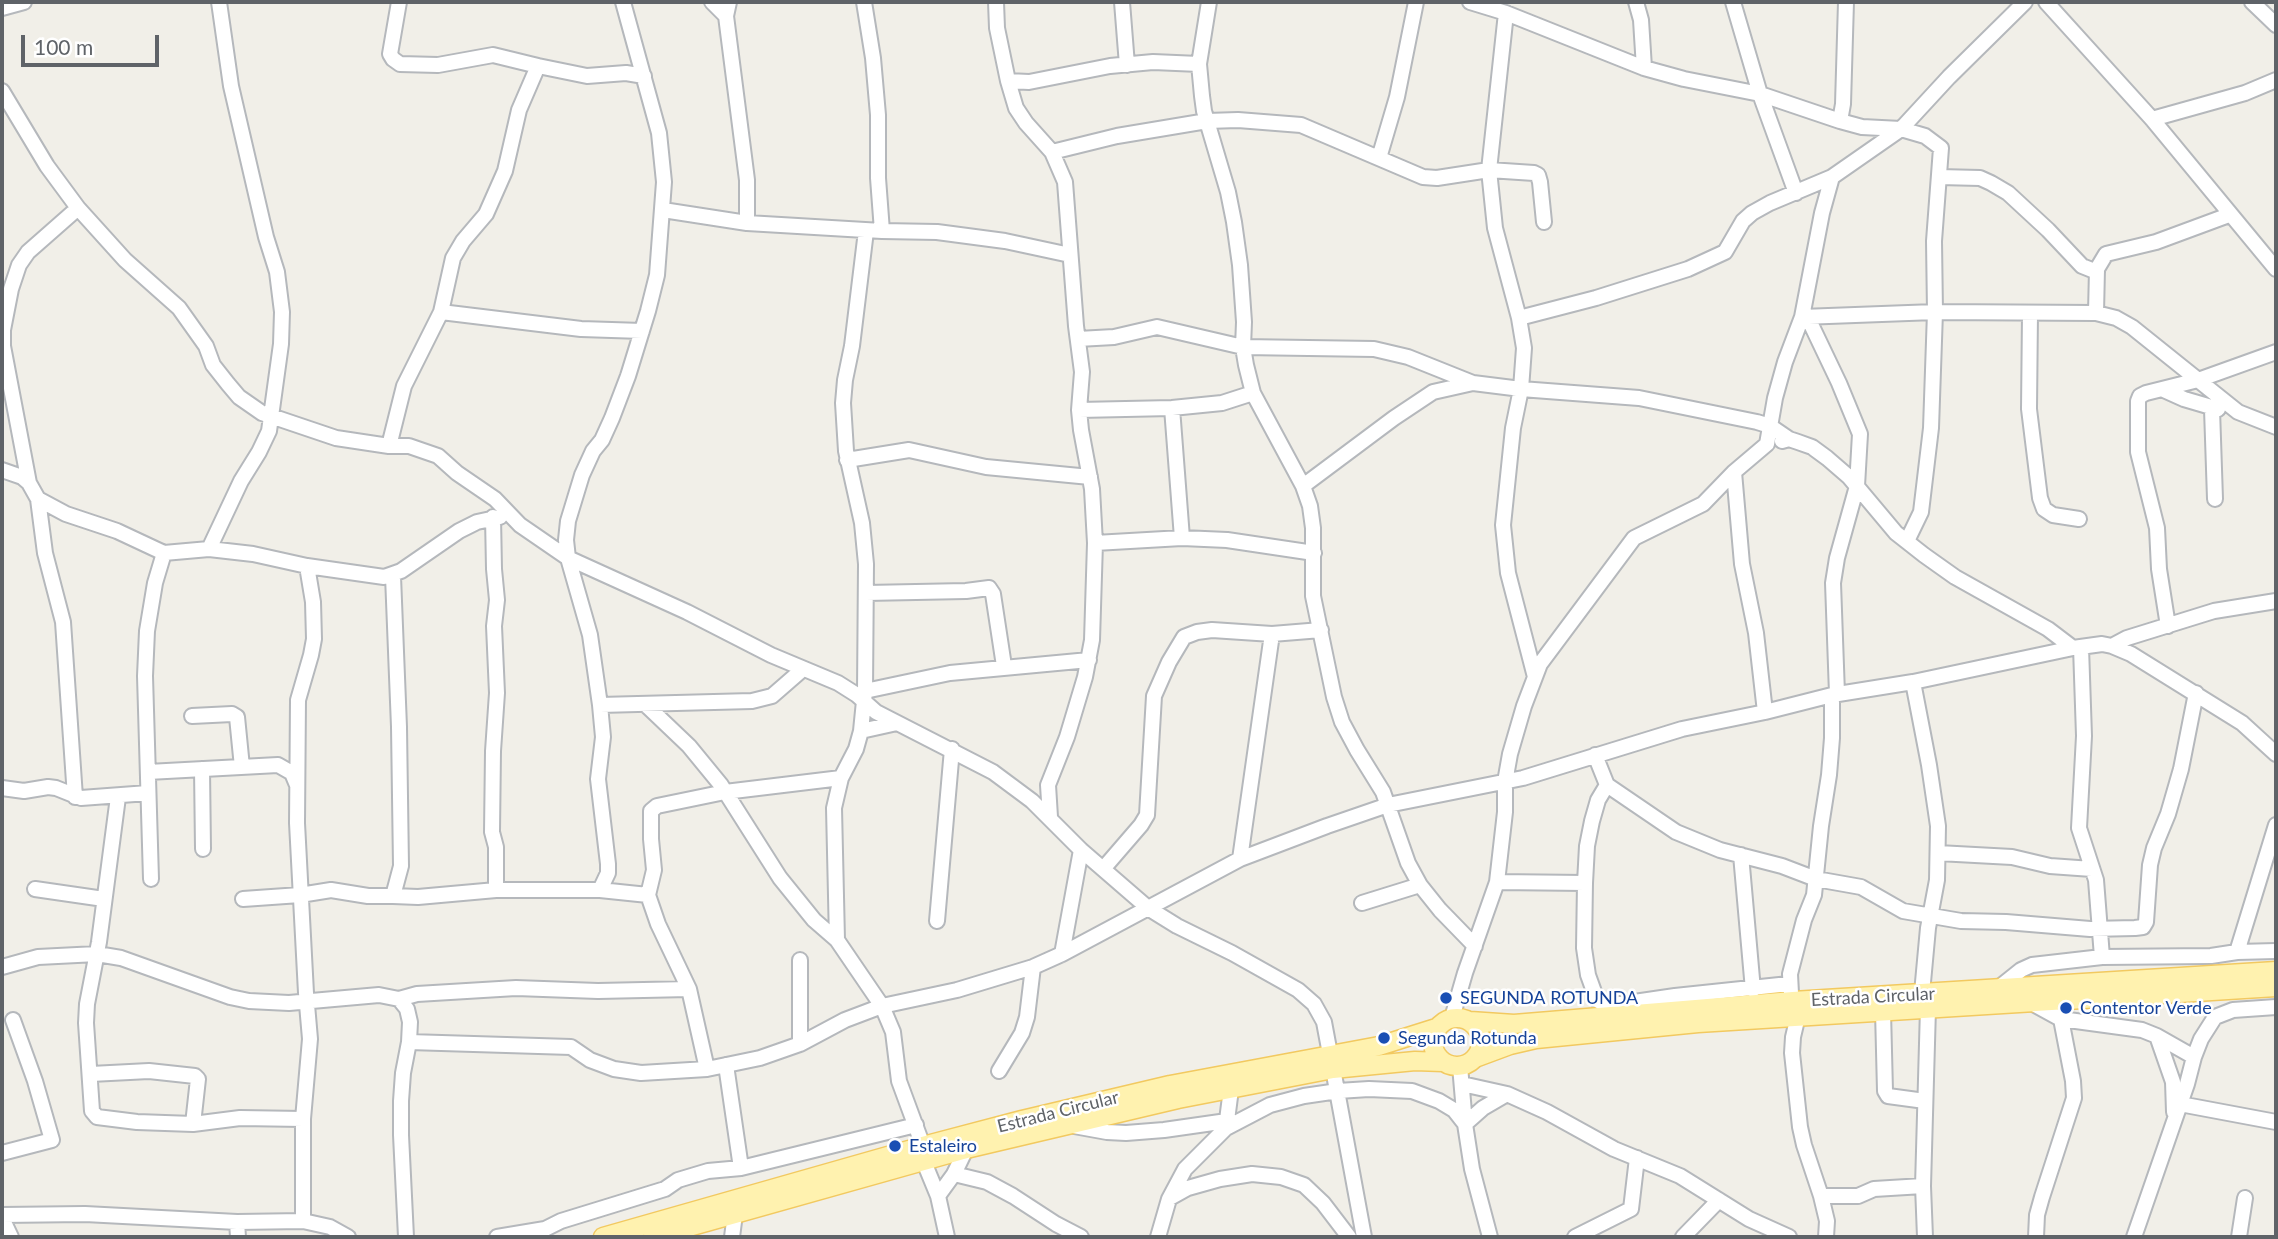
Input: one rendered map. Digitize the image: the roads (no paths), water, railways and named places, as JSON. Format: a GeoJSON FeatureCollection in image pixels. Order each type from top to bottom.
{"type":"FeatureCollection","features":[{"type":"Feature","properties":{"kind":"main road","name":"Estrada Circular"},"geometry":{"type":"LineString","coordinates":[[1793,1001],[1883,1011],[1925,1001],[1996,990],[2276,971]]}},
{"type":"Feature","properties":{"kind":"main road","name":"Estrada Circular"},"geometry":{"type":"LineString","coordinates":[[1470,1021],[1514,1024],[1793,1001],[2030,1002],[2276,987]]}},
{"type":"Feature","properties":{"kind":"main road","name":"Estrada Circular"},"geometry":{"type":"LineString","coordinates":[[603,1237],[923,1154],[1170,1085],[1332,1062],[1415,1062],[1460,1068],[1510,1045],[1536,1039],[1777,1017],[1793,1001]]}},
{"type":"Feature","properties":{"kind":"main road"},"geometry":{"type":"LineString","coordinates":[[1452,1018],[1470,1021],[1480,1035],[1481,1043],[1460,1068],[1436,1056],[1432,1047],[1436,1028],[1443,1021],[1452,1018]]}},
{"type":"Feature","properties":{"kind":"main road","name":"Estrada Circular"},"geometry":{"type":"LineString","coordinates":[[653,1237],[735,1214],[923,1154],[966,1149],[1231,1089],[1332,1062],[1436,1028]]}},
{"type":"Feature","properties":{"kind":"street"},"geometry":{"type":"LineString","coordinates":[[2,8],[24,2]]}},
{"type":"Feature","properties":{"kind":"street"},"geometry":{"type":"LineString","coordinates":[[400,2],[390,54],[400,64],[438,65],[493,55],[587,76],[626,73],[644,76]]}},
{"type":"Feature","properties":{"kind":"street"},"geometry":{"type":"LineString","coordinates":[[600,890],[608,873],[608,864],[598,779],[603,737],[600,705],[590,635],[568,558],[566,540],[568,521],[582,475],[612,418],[642,331],[657,275],[663,210],[663,162],[659,133],[623,2]]}},
{"type":"Feature","properties":{"kind":"street"},"geometry":{"type":"LineString","coordinates":[[712,2],[728,9],[747,180],[747,223]]}},
{"type":"Feature","properties":{"kind":"street"},"geometry":{"type":"LineString","coordinates":[[864,2],[873,58],[878,116],[878,178],[882,231]]}},
{"type":"Feature","properties":{"kind":"street"},"geometry":{"type":"LineString","coordinates":[[996,2],[997,28],[1016,108],[1052,152],[1065,182],[1082,372],[1079,410],[1090,477],[1095,543],[1094,616],[1085,677],[1067,737],[1048,785],[1032,801]]}},
{"type":"Feature","properties":{"kind":"street"},"geometry":{"type":"LineString","coordinates":[[1122,2],[1127,65]]}},
{"type":"Feature","properties":{"kind":"street"},"geometry":{"type":"LineString","coordinates":[[1209,2],[1199,64],[1202,96],[1234,222],[1240,265],[1243,346],[1253,393],[1303,486],[1310,506],[1314,528],[1313,596],[1334,697],[1342,723],[1383,792],[1399,841],[1420,885],[1475,946]]}},
{"type":"Feature","properties":{"kind":"street"},"geometry":{"type":"LineString","coordinates":[[1379,158],[1397,97],[1416,2]]}},
{"type":"Feature","properties":{"kind":"street"},"geometry":{"type":"LineString","coordinates":[[1470,2],[1506,13],[1644,68],[1760,94],[1863,127],[1901,129],[1925,136],[1941,148],[1934,241],[1935,312],[1931,428],[1920,512],[1907,541]]}},
{"type":"Feature","properties":{"kind":"street"},"geometry":{"type":"LineString","coordinates":[[1636,2],[1641,20],[1644,68]]}},
{"type":"Feature","properties":{"kind":"street"},"geometry":{"type":"LineString","coordinates":[[1732,2],[1760,94],[1796,193]]}},
{"type":"Feature","properties":{"kind":"street"},"geometry":{"type":"LineString","coordinates":[[1840,121],[1843,104],[1846,2]]}},
{"type":"Feature","properties":{"kind":"street"},"geometry":{"type":"LineString","coordinates":[[1519,318],[1605,295],[1725,252],[1743,221],[1752,214],[1770,203],[1832,177],[1901,129],[2025,2]]}},
{"type":"Feature","properties":{"kind":"street"},"geometry":{"type":"LineString","coordinates":[[2046,2],[2152,118],[2276,269]]}},
{"type":"Feature","properties":{"kind":"street"},"geometry":{"type":"LineString","coordinates":[[2252,2],[2276,25]]}},
{"type":"Feature","properties":{"kind":"street"},"geometry":{"type":"LineString","coordinates":[[209,549],[241,481],[269,431],[281,344],[282,312],[277,272],[266,237],[231,86],[221,3]]}},
{"type":"Feature","properties":{"kind":"street"},"geometry":{"type":"LineString","coordinates":[[1506,13],[1489,170],[1495,228],[1519,318],[1524,348],[1503,525],[1508,573],[1535,677]]}},
{"type":"Feature","properties":{"kind":"street"},"geometry":{"type":"LineString","coordinates":[[1008,81],[1028,82],[1153,62],[1199,64]]}},
{"type":"Feature","properties":{"kind":"street"},"geometry":{"type":"LineString","coordinates":[[389,446],[404,386],[441,312],[453,258],[463,241],[486,214],[505,171],[519,110],[538,66]]}},
{"type":"Feature","properties":{"kind":"street"},"geometry":{"type":"LineString","coordinates":[[2152,118],[2245,93],[2276,80]]}},
{"type":"Feature","properties":{"kind":"street"},"geometry":{"type":"LineString","coordinates":[[2,92],[47,166],[78,208],[125,260],[178,308],[206,346],[214,365],[228,384],[239,397],[262,414],[336,438],[389,446],[409,446],[438,456],[568,558],[624,582],[771,655],[864,696],[876,712],[993,772],[1032,801],[1081,850],[1149,908],[1177,926],[1298,990],[1314,1004],[1324,1022],[1364,1237]]}},
{"type":"Feature","properties":{"kind":"street"},"geometry":{"type":"LineString","coordinates":[[1052,152],[1138,131],[1207,121],[1238,120],[1301,125],[1423,177],[1437,178],[1489,170],[1528,171],[1538,175],[1544,222]]}},
{"type":"Feature","properties":{"kind":"street"},"geometry":{"type":"LineString","coordinates":[[1767,444],[1785,362],[1805,317],[1822,213],[1832,177]]}},
{"type":"Feature","properties":{"kind":"street"},"geometry":{"type":"LineString","coordinates":[[1939,177],[1980,178],[1991,183],[2028,212],[2082,266],[2097,272]]}},
{"type":"Feature","properties":{"kind":"street"},"geometry":{"type":"LineString","coordinates":[[75,797],[63,622],[45,553],[38,499],[29,483],[3,346],[3,330],[19,265],[28,252],[78,208]]}},
{"type":"Feature","properties":{"kind":"street"},"geometry":{"type":"LineString","coordinates":[[663,210],[747,223],[866,231],[937,232],[1004,241],[1070,255]]}},
{"type":"Feature","properties":{"kind":"street"},"geometry":{"type":"LineString","coordinates":[[2096,313],[2097,272],[2106,254],[2156,242],[2229,215]]}},
{"type":"Feature","properties":{"kind":"street"},"geometry":{"type":"LineString","coordinates":[[836,940],[834,808],[841,778],[856,749],[861,731],[864,696],[866,564],[862,523],[848,460],[844,392],[866,231]]}},
{"type":"Feature","properties":{"kind":"street"},"geometry":{"type":"LineString","coordinates":[[441,312],[581,329],[642,331]]}},
{"type":"Feature","properties":{"kind":"street"},"geometry":{"type":"LineString","coordinates":[[1805,317],[1935,312],[2096,313],[2116,318],[2132,327],[2238,412]]}},
{"type":"Feature","properties":{"kind":"street"},"geometry":{"type":"LineString","coordinates":[[2030,314],[2029,409],[2040,498],[2044,509],[2053,515],[2079,519]]}},
{"type":"Feature","properties":{"kind":"street"},"geometry":{"type":"LineString","coordinates":[[1805,317],[1839,383],[1860,434],[1857,486],[1837,558],[1833,583],[1834,695],[1831,757],[1814,895],[1804,920],[1790,974],[1793,1001],[1793,1066],[1800,1127],[1827,1221],[1826,1237]]}},
{"type":"Feature","properties":{"kind":"street"},"geometry":{"type":"LineString","coordinates":[[1078,338],[1114,337],[1157,327],[1243,346],[1374,349],[1408,357],[1474,383],[1639,398],[1770,426],[1789,439],[1812,447],[1857,486],[1907,541],[1955,577],[2077,648],[2082,672],[2084,736],[2079,828],[2096,880],[2102,957]]}},
{"type":"Feature","properties":{"kind":"street"},"geometry":{"type":"LineString","coordinates":[[2168,626],[2159,569],[2157,528],[2139,460],[2137,413],[2140,396],[2197,380],[2276,352]]}},
{"type":"Feature","properties":{"kind":"street"},"geometry":{"type":"LineString","coordinates":[[1303,486],[1433,392],[1474,383]]}},
{"type":"Feature","properties":{"kind":"street"},"geometry":{"type":"LineString","coordinates":[[2164,390],[2212,409],[2238,412],[2276,427]]}},
{"type":"Feature","properties":{"kind":"street"},"geometry":{"type":"LineString","coordinates":[[1079,410],[1172,408],[1222,403],[1253,393]]}},
{"type":"Feature","properties":{"kind":"street"},"geometry":{"type":"LineString","coordinates":[[1172,408],[1182,538]]}},
{"type":"Feature","properties":{"kind":"street"},"geometry":{"type":"LineString","coordinates":[[2212,409],[2215,499]]}},
{"type":"Feature","properties":{"kind":"street"},"geometry":{"type":"LineString","coordinates":[[1452,1018],[1497,882],[1505,812],[1505,782],[1510,754],[1540,664],[1634,538],[1703,504],[1734,472],[1767,444],[1789,439]]}},
{"type":"Feature","properties":{"kind":"street"},"geometry":{"type":"LineString","coordinates":[[848,460],[909,450],[986,467],[1090,477]]}},
{"type":"Feature","properties":{"kind":"street"},"geometry":{"type":"LineString","coordinates":[[2,470],[22,477],[29,483]]}},
{"type":"Feature","properties":{"kind":"street"},"geometry":{"type":"LineString","coordinates":[[1734,472],[1742,564],[1756,633],[1765,712]]}},
{"type":"Feature","properties":{"kind":"street"},"geometry":{"type":"LineString","coordinates":[[38,499],[66,514],[117,531],[163,553],[209,549],[253,554],[384,578],[393,576],[459,531],[477,522],[493,517],[513,517]]}},
{"type":"Feature","properties":{"kind":"street"},"geometry":{"type":"LineString","coordinates":[[493,517],[497,600],[494,626],[497,693],[492,832],[496,847],[496,890]]}},
{"type":"Feature","properties":{"kind":"street"},"geometry":{"type":"LineString","coordinates":[[1095,543],[1182,538],[1227,540],[1314,552]]}},
{"type":"Feature","properties":{"kind":"street"},"geometry":{"type":"LineString","coordinates":[[151,879],[145,676],[147,631],[163,553]]}},
{"type":"Feature","properties":{"kind":"street"},"geometry":{"type":"LineString","coordinates":[[303,1220],[303,1119],[310,1039],[300,895],[297,785],[298,700],[312,655],[314,639],[313,602],[307,566]]}},
{"type":"Feature","properties":{"kind":"street"},"geometry":{"type":"LineString","coordinates":[[393,576],[401,866],[393,896]]}},
{"type":"Feature","properties":{"kind":"street"},"geometry":{"type":"LineString","coordinates":[[866,593],[989,589],[993,594],[1004,666]]}},
{"type":"Feature","properties":{"kind":"street"},"geometry":{"type":"LineString","coordinates":[[409,1042],[571,1047],[590,1060],[614,1069],[641,1073],[707,1069],[760,1058],[800,1044],[845,1020],[882,1006],[957,990],[1032,967],[1062,954],[1240,859],[1388,806],[1539,774],[1682,729],[1834,695],[1913,682],[2077,648],[2107,645],[2214,611],[2276,601]]}},
{"type":"Feature","properties":{"kind":"street"},"geometry":{"type":"LineString","coordinates":[[1103,869],[1147,815],[1153,696],[1178,644],[1189,634],[1212,630],[1272,634],[1321,630]]}},
{"type":"Feature","properties":{"kind":"street"},"geometry":{"type":"LineString","coordinates":[[1240,859],[1272,634]]}},
{"type":"Feature","properties":{"kind":"street"},"geometry":{"type":"LineString","coordinates":[[2082,672],[2107,645]]}},
{"type":"Feature","properties":{"kind":"street"},"geometry":{"type":"LineString","coordinates":[[2107,645],[2131,654],[2196,692],[2242,723],[2276,754]]}},
{"type":"Feature","properties":{"kind":"street"},"geometry":{"type":"LineString","coordinates":[[864,696],[950,673],[1089,660]]}},
{"type":"Feature","properties":{"kind":"street"},"geometry":{"type":"LineString","coordinates":[[1071,663],[1085,677]]}},
{"type":"Feature","properties":{"kind":"street"},"geometry":{"type":"LineString","coordinates":[[600,705],[752,702],[772,696],[803,669]]}},
{"type":"Feature","properties":{"kind":"street"},"geometry":{"type":"LineString","coordinates":[[1913,682],[1935,799],[1938,853],[1937,880],[1930,917],[1925,1001],[1925,1237]]}},
{"type":"Feature","properties":{"kind":"street"},"geometry":{"type":"LineString","coordinates":[[1595,755],[1607,785],[1676,832],[1815,879],[1861,887],[1903,911],[1961,921],[2101,929],[2143,927],[2146,922],[2150,864],[2181,769],[2196,692]]}},
{"type":"Feature","properties":{"kind":"street"},"geometry":{"type":"LineString","coordinates":[[646,705],[689,746],[726,792],[780,878],[814,920],[836,940],[882,1006],[893,1032],[900,1081],[938,1196],[947,1237]]}},
{"type":"Feature","properties":{"kind":"street"},"geometry":{"type":"LineString","coordinates":[[192,716],[232,714],[237,717],[242,767]]}},
{"type":"Feature","properties":{"kind":"street"},"geometry":{"type":"LineString","coordinates":[[861,731],[897,723]]}},
{"type":"Feature","properties":{"kind":"street"},"geometry":{"type":"LineString","coordinates":[[937,921],[952,749]]}},
{"type":"Feature","properties":{"kind":"street"},"geometry":{"type":"LineString","coordinates":[[148,772],[278,765],[292,773],[297,785]]}},
{"type":"Feature","properties":{"kind":"street"},"geometry":{"type":"LineString","coordinates":[[202,769],[203,849]]}},
{"type":"Feature","properties":{"kind":"street"},"geometry":{"type":"LineString","coordinates":[[707,1069],[689,989],[658,924],[648,895],[654,870],[651,811],[657,806],[726,792],[841,778]]}},
{"type":"Feature","properties":{"kind":"street"},"geometry":{"type":"LineString","coordinates":[[1048,785],[1050,817]]}},
{"type":"Feature","properties":{"kind":"street"},"geometry":{"type":"LineString","coordinates":[[1607,785],[1598,800],[1592,821],[1587,846],[1585,883],[1584,948],[1591,985],[1597,1000],[1606,1006],[1675,996],[1753,990],[1793,1001]]}},
{"type":"Feature","properties":{"kind":"street"},"geometry":{"type":"LineString","coordinates":[[2,788],[24,791],[56,788],[81,799],[148,793]]}},
{"type":"Feature","properties":{"kind":"street"},"geometry":{"type":"LineString","coordinates":[[118,797],[86,1023],[92,1111],[97,1116],[137,1122],[193,1124],[240,1118],[303,1119]]}},
{"type":"Feature","properties":{"kind":"street"},"geometry":{"type":"LineString","coordinates":[[2237,952],[2276,825]]}},
{"type":"Feature","properties":{"kind":"street"},"geometry":{"type":"LineString","coordinates":[[1062,954],[1081,850]]}},
{"type":"Feature","properties":{"kind":"street"},"geometry":{"type":"LineString","coordinates":[[1938,853],[2012,857],[2050,866],[2092,869]]}},
{"type":"Feature","properties":{"kind":"street"},"geometry":{"type":"LineString","coordinates":[[1741,855],[1753,990]]}},
{"type":"Feature","properties":{"kind":"street"},"geometry":{"type":"LineString","coordinates":[[401,866],[408,887],[418,897]]}},
{"type":"Feature","properties":{"kind":"street"},"geometry":{"type":"LineString","coordinates":[[1497,882],[1585,883]]}},
{"type":"Feature","properties":{"kind":"street"},"geometry":{"type":"LineString","coordinates":[[1362,904],[1420,885]]}},
{"type":"Feature","properties":{"kind":"street"},"geometry":{"type":"LineString","coordinates":[[35,889],[104,899]]}},
{"type":"Feature","properties":{"kind":"street"},"geometry":{"type":"LineString","coordinates":[[243,899],[331,890],[368,896],[418,897],[496,890],[600,890],[648,895]]}},
{"type":"Feature","properties":{"kind":"street"},"geometry":{"type":"LineString","coordinates":[[1996,990],[2021,970],[2032,965],[2102,957],[2211,956],[2276,951]]}},
{"type":"Feature","properties":{"kind":"street"},"geometry":{"type":"LineString","coordinates":[[2,967],[38,957],[97,954],[121,958],[230,998],[271,1004],[379,995],[400,999],[417,994],[516,988],[598,991],[689,989]]}},
{"type":"Feature","properties":{"kind":"street"},"geometry":{"type":"LineString","coordinates":[[800,960],[800,1044]]}},
{"type":"Feature","properties":{"kind":"street"},"geometry":{"type":"LineString","coordinates":[[999,1071],[1022,1033],[1027,1017],[1032,967]]}},
{"type":"Feature","properties":{"kind":"street"},"geometry":{"type":"LineString","coordinates":[[400,999],[407,1009],[410,1022],[401,1101],[406,1237]]}},
{"type":"Feature","properties":{"kind":"street"},"geometry":{"type":"LineString","coordinates":[[2030,1002],[2061,1020],[2122,1026],[2157,1035],[2194,1057]]}},
{"type":"Feature","properties":{"kind":"street"},"geometry":{"type":"LineString","coordinates":[[2134,1237],[2201,1039],[2215,1017],[2233,1010],[2276,1007]]}},
{"type":"Feature","properties":{"kind":"street"},"geometry":{"type":"LineString","coordinates":[[1883,1011],[1885,1091],[1888,1097],[1925,1101]]}},
{"type":"Feature","properties":{"kind":"street"},"geometry":{"type":"LineString","coordinates":[[1777,1017],[1793,1037]]}},
{"type":"Feature","properties":{"kind":"street"},"geometry":{"type":"LineString","coordinates":[[2,1153],[52,1140],[13,1020]]}},
{"type":"Feature","properties":{"kind":"street"},"geometry":{"type":"LineString","coordinates":[[2036,1237],[2039,1206],[2074,1098],[2061,1020]]}},
{"type":"Feature","properties":{"kind":"street"},"geometry":{"type":"LineString","coordinates":[[2157,1035],[2173,1082],[2174,1120]]}},
{"type":"Feature","properties":{"kind":"street"},"geometry":{"type":"LineString","coordinates":[[726,1065],[741,1168]]}},
{"type":"Feature","properties":{"kind":"street"},"geometry":{"type":"LineString","coordinates":[[1460,1068],[1637,1158],[1680,1176],[1749,1219],[1789,1237]]}},
{"type":"Feature","properties":{"kind":"street"},"geometry":{"type":"LineString","coordinates":[[1460,1068],[1465,1124],[1478,1196],[1490,1237]]}},
{"type":"Feature","properties":{"kind":"street"},"geometry":{"type":"LineString","coordinates":[[91,1074],[149,1071],[195,1076],[198,1079],[193,1124]]}},
{"type":"Feature","properties":{"kind":"street"},"geometry":{"type":"LineString","coordinates":[[1158,1237],[1169,1199],[1185,1169],[1226,1124],[1231,1089]]}},
{"type":"Feature","properties":{"kind":"street"},"geometry":{"type":"LineString","coordinates":[[1069,1125],[1126,1133],[1226,1124],[1269,1105],[1304,1096],[1369,1089],[1412,1091],[1454,1110],[1465,1124]]}},
{"type":"Feature","properties":{"kind":"street"},"geometry":{"type":"LineString","coordinates":[[1465,1124],[1483,1108],[1507,1094]]}},
{"type":"Feature","properties":{"kind":"street"},"geometry":{"type":"LineString","coordinates":[[2180,1104],[2276,1122]]}},
{"type":"Feature","properties":{"kind":"street"},"geometry":{"type":"LineString","coordinates":[[497,1237],[545,1229],[561,1221],[665,1189],[678,1180],[708,1171],[741,1168],[916,1125]]}},
{"type":"Feature","properties":{"kind":"street"},"geometry":{"type":"LineString","coordinates":[[938,1196],[954,1174],[966,1149]]}},
{"type":"Feature","properties":{"kind":"street"},"geometry":{"type":"LineString","coordinates":[[1575,1237],[1632,1209],[1637,1158]]}},
{"type":"Feature","properties":{"kind":"street"},"geometry":{"type":"LineString","coordinates":[[954,1174],[987,1182],[1080,1237]]}},
{"type":"Feature","properties":{"kind":"street"},"geometry":{"type":"LineString","coordinates":[[1169,1199],[1188,1188],[1220,1180],[1252,1174],[1282,1177],[1304,1185],[1323,1203],[1349,1237]]}},
{"type":"Feature","properties":{"kind":"street"},"geometry":{"type":"LineString","coordinates":[[1821,1196],[1858,1196],[1874,1189],[1923,1186]]}},
{"type":"Feature","properties":{"kind":"street"},"geometry":{"type":"LineString","coordinates":[[2239,1237],[2245,1198]]}},
{"type":"Feature","properties":{"kind":"street"},"geometry":{"type":"LineString","coordinates":[[1683,1237],[1719,1200]]}},
{"type":"Feature","properties":{"kind":"street"},"geometry":{"type":"LineString","coordinates":[[10,1237],[2,1216],[85,1214],[237,1230],[303,1220],[348,1237]]}},
{"type":"Feature","properties":{"kind":"street"},"geometry":{"type":"LineString","coordinates":[[730,1236],[735,1214]]}},
{"type":"Feature","properties":{"kind":"place","name":"SEGUNDA ROTUNDA"},"geometry":{"type":"Point","coordinates":[1446,998]}},
{"type":"Feature","properties":{"kind":"place","name":"Contentor Verde"},"geometry":{"type":"Point","coordinates":[2066,1008]}},
{"type":"Feature","properties":{"kind":"place","name":"Segunda Rotunda"},"geometry":{"type":"Point","coordinates":[1384,1038]}},
{"type":"Feature","properties":{"kind":"place","name":"Estaleiro"},"geometry":{"type":"Point","coordinates":[895,1146]}}]}
